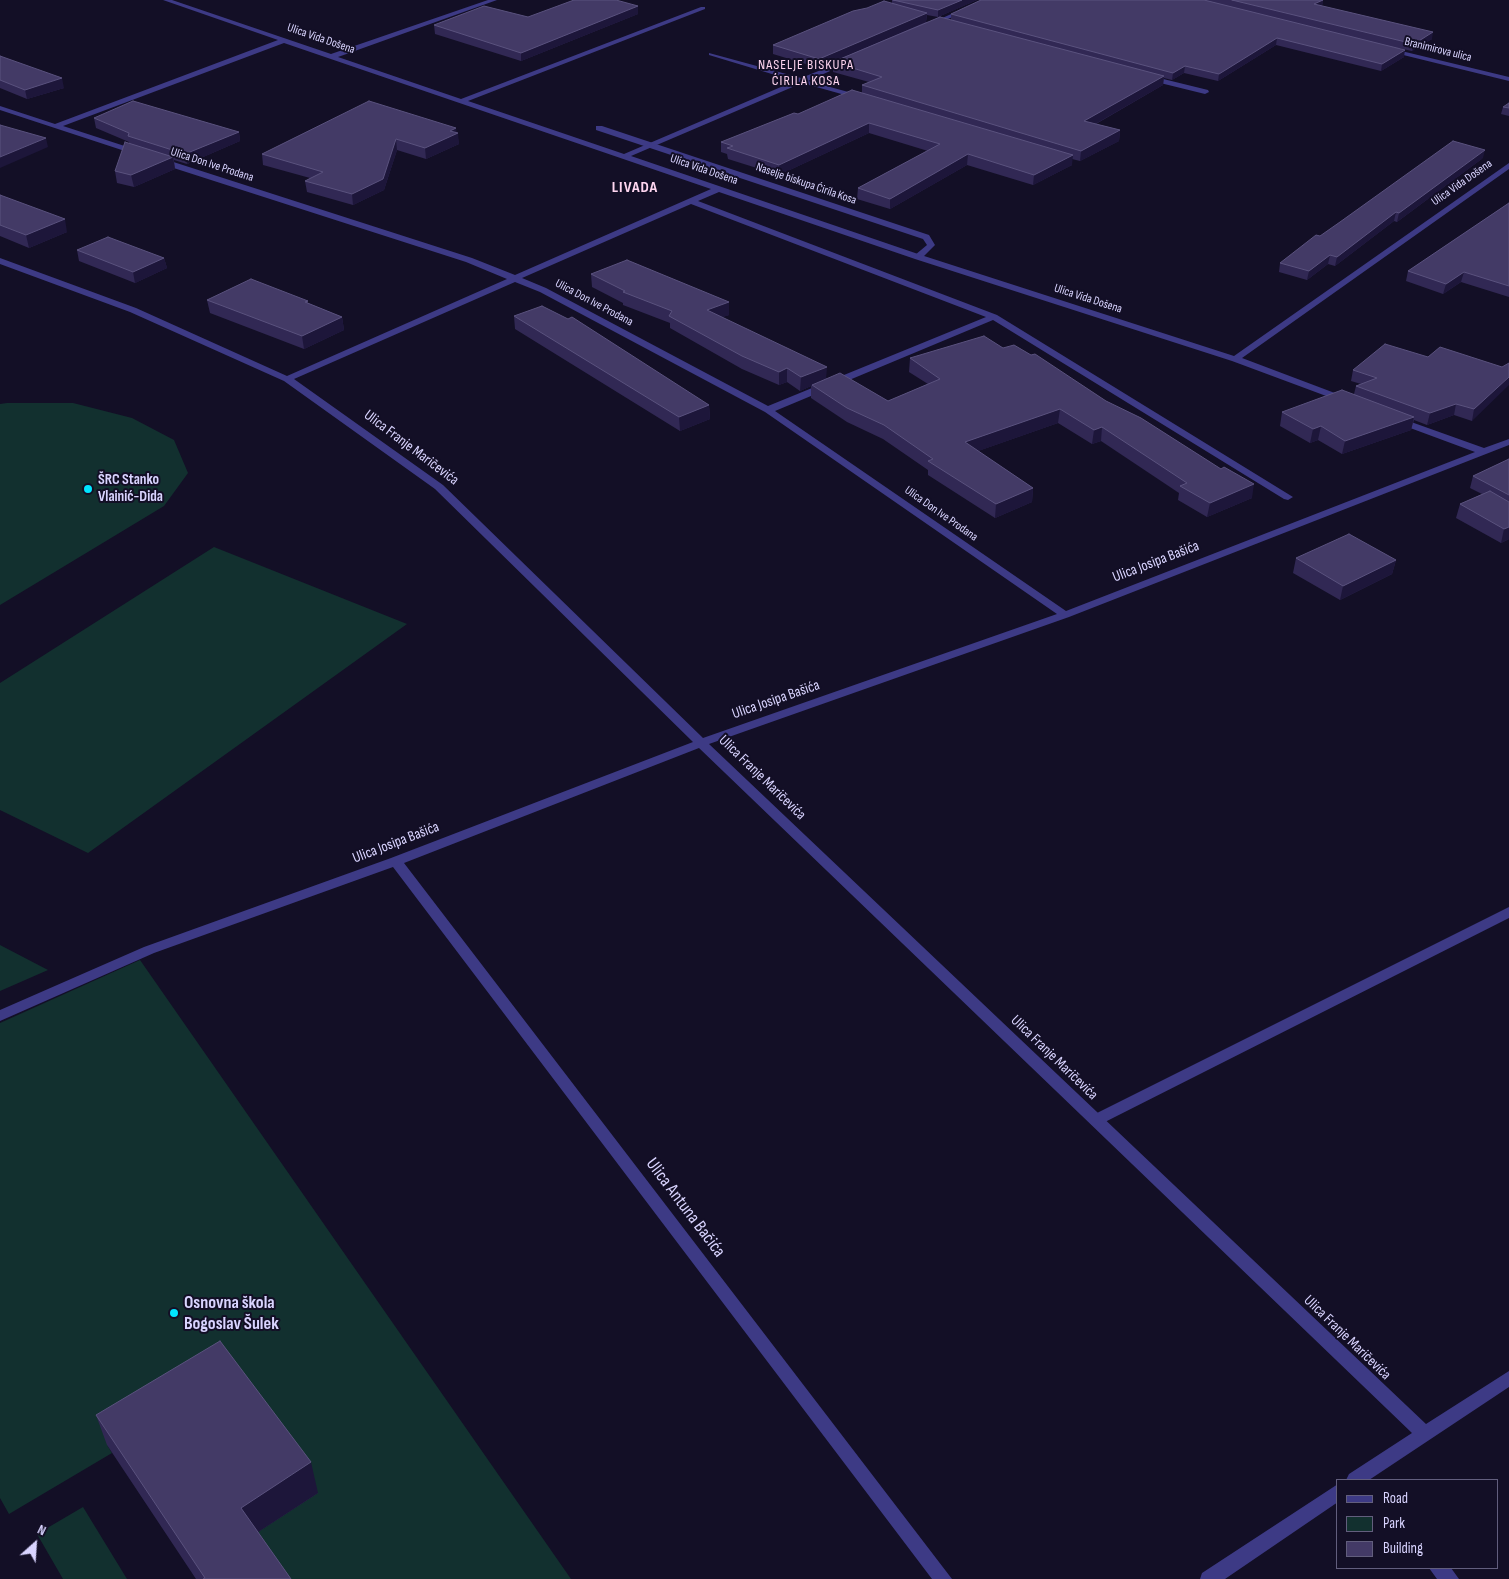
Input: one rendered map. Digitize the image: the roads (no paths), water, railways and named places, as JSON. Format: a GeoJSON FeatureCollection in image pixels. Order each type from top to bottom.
{"type":"FeatureCollection","features":[{"type":"Feature","properties":{"kind":"street","name":"Ulica Vida Došena"},"geometry":{"type":"LineString","coordinates":[[166,0],[464,100],[918,257],[1234,359],[1357,405]]}},
{"type":"Feature","properties":{"kind":"street"},"geometry":{"type":"LineString","coordinates":[[333,56],[494,0]]}},
{"type":"Feature","properties":{"kind":"street"},"geometry":{"type":"LineString","coordinates":[[922,29],[988,0]]}},
{"type":"Feature","properties":{"kind":"street"},"geometry":{"type":"LineString","coordinates":[[464,100],[703,8]]}},
{"type":"Feature","properties":{"kind":"street"},"geometry":{"type":"LineString","coordinates":[[922,17],[948,24]]}},
{"type":"Feature","properties":{"kind":"street"},"geometry":{"type":"LineString","coordinates":[[56,126],[285,40]]}},
{"type":"Feature","properties":{"kind":"street","name":"Branimirova ulica"},"geometry":{"type":"LineString","coordinates":[[1376,47],[1509,79]]}},
{"type":"Feature","properties":{"kind":"street"},"geometry":{"type":"LineString","coordinates":[[711,54],[870,102]]}},
{"type":"Feature","properties":{"kind":"street"},"geometry":{"type":"LineString","coordinates":[[626,156],[852,58]]}},
{"type":"Feature","properties":{"kind":"street"},"geometry":{"type":"LineString","coordinates":[[1138,74],[1205,92]]}},
{"type":"Feature","properties":{"kind":"street","name":"Ulica Don Ive Prodana"},"geometry":{"type":"LineString","coordinates":[[0,108],[470,260],[518,279],[768,410],[1066,615]]}},
{"type":"Feature","properties":{"kind":"street"},"geometry":{"type":"LineString","coordinates":[[0,115],[11,111]]}},
{"type":"Feature","properties":{"kind":"street","name":"Naselje biskupa Ćirila Kosa"},"geometry":{"type":"LineString","coordinates":[[600,128],[926,237],[931,245],[918,257]]}},
{"type":"Feature","properties":{"kind":"street","name":"Ulica Vida Došena"},"geometry":{"type":"LineString","coordinates":[[1234,359],[1509,165]]}},
{"type":"Feature","properties":{"kind":"street"},"geometry":{"type":"LineString","coordinates":[[288,379],[518,279],[720,188]]}},
{"type":"Feature","properties":{"kind":"street"},"geometry":{"type":"LineString","coordinates":[[692,201],[994,317],[1288,496]]}},
{"type":"Feature","properties":{"kind":"street","name":"Ulica Franje Maričevića"},"geometry":{"type":"LineString","coordinates":[[0,261],[133,310],[288,379],[439,487],[701,743],[1424,1433]]}},
{"type":"Feature","properties":{"kind":"street"},"geometry":{"type":"LineString","coordinates":[[768,410],[994,317]]}},
{"type":"Feature","properties":{"kind":"street"},"geometry":{"type":"LineString","coordinates":[[1384,415],[1484,452]]}},
{"type":"Feature","properties":{"kind":"street","name":"Ulica Josipa Bašića"},"geometry":{"type":"LineString","coordinates":[[0,1016],[150,950],[396,861],[701,743],[1066,615],[1509,442]]}},
{"type":"Feature","properties":{"kind":"street","name":"Ulica Antuna Bačića"},"geometry":{"type":"LineString","coordinates":[[396,861],[943,1579]]}},
{"type":"Feature","properties":{"kind":"street"},"geometry":{"type":"LineString","coordinates":[[1096,1120],[1509,912]]}},
{"type":"Feature","properties":{"kind":"street"},"geometry":{"type":"LineString","coordinates":[[1356,1479],[1509,1378]]}},
{"type":"Feature","properties":{"kind":"street"},"geometry":{"type":"LineString","coordinates":[[1209,1579],[1336,1493]]}},
{"type":"Feature","properties":{"kind":"street"},"geometry":{"type":"LineString","coordinates":[[1439,1569],[1450,1579]]}},
{"type":"Feature","properties":{"kind":"place","name":"ŠRC Stanko Vlainić-Dida"},"geometry":{"type":"Point","coordinates":[88,489]}},
{"type":"Feature","properties":{"kind":"place","name":"Osnovna škola Bogoslav Šulek"},"geometry":{"type":"Point","coordinates":[174,1313]}},
{"type":"Feature","properties":{"kind":"district","name":"NASELJE BISKUPA ĆIRILA KOSA"},"geometry":{"type":"Point","coordinates":[806,74]}},
{"type":"Feature","properties":{"kind":"district","name":"LIVADA"},"geometry":{"type":"Point","coordinates":[635,188]}}]}
